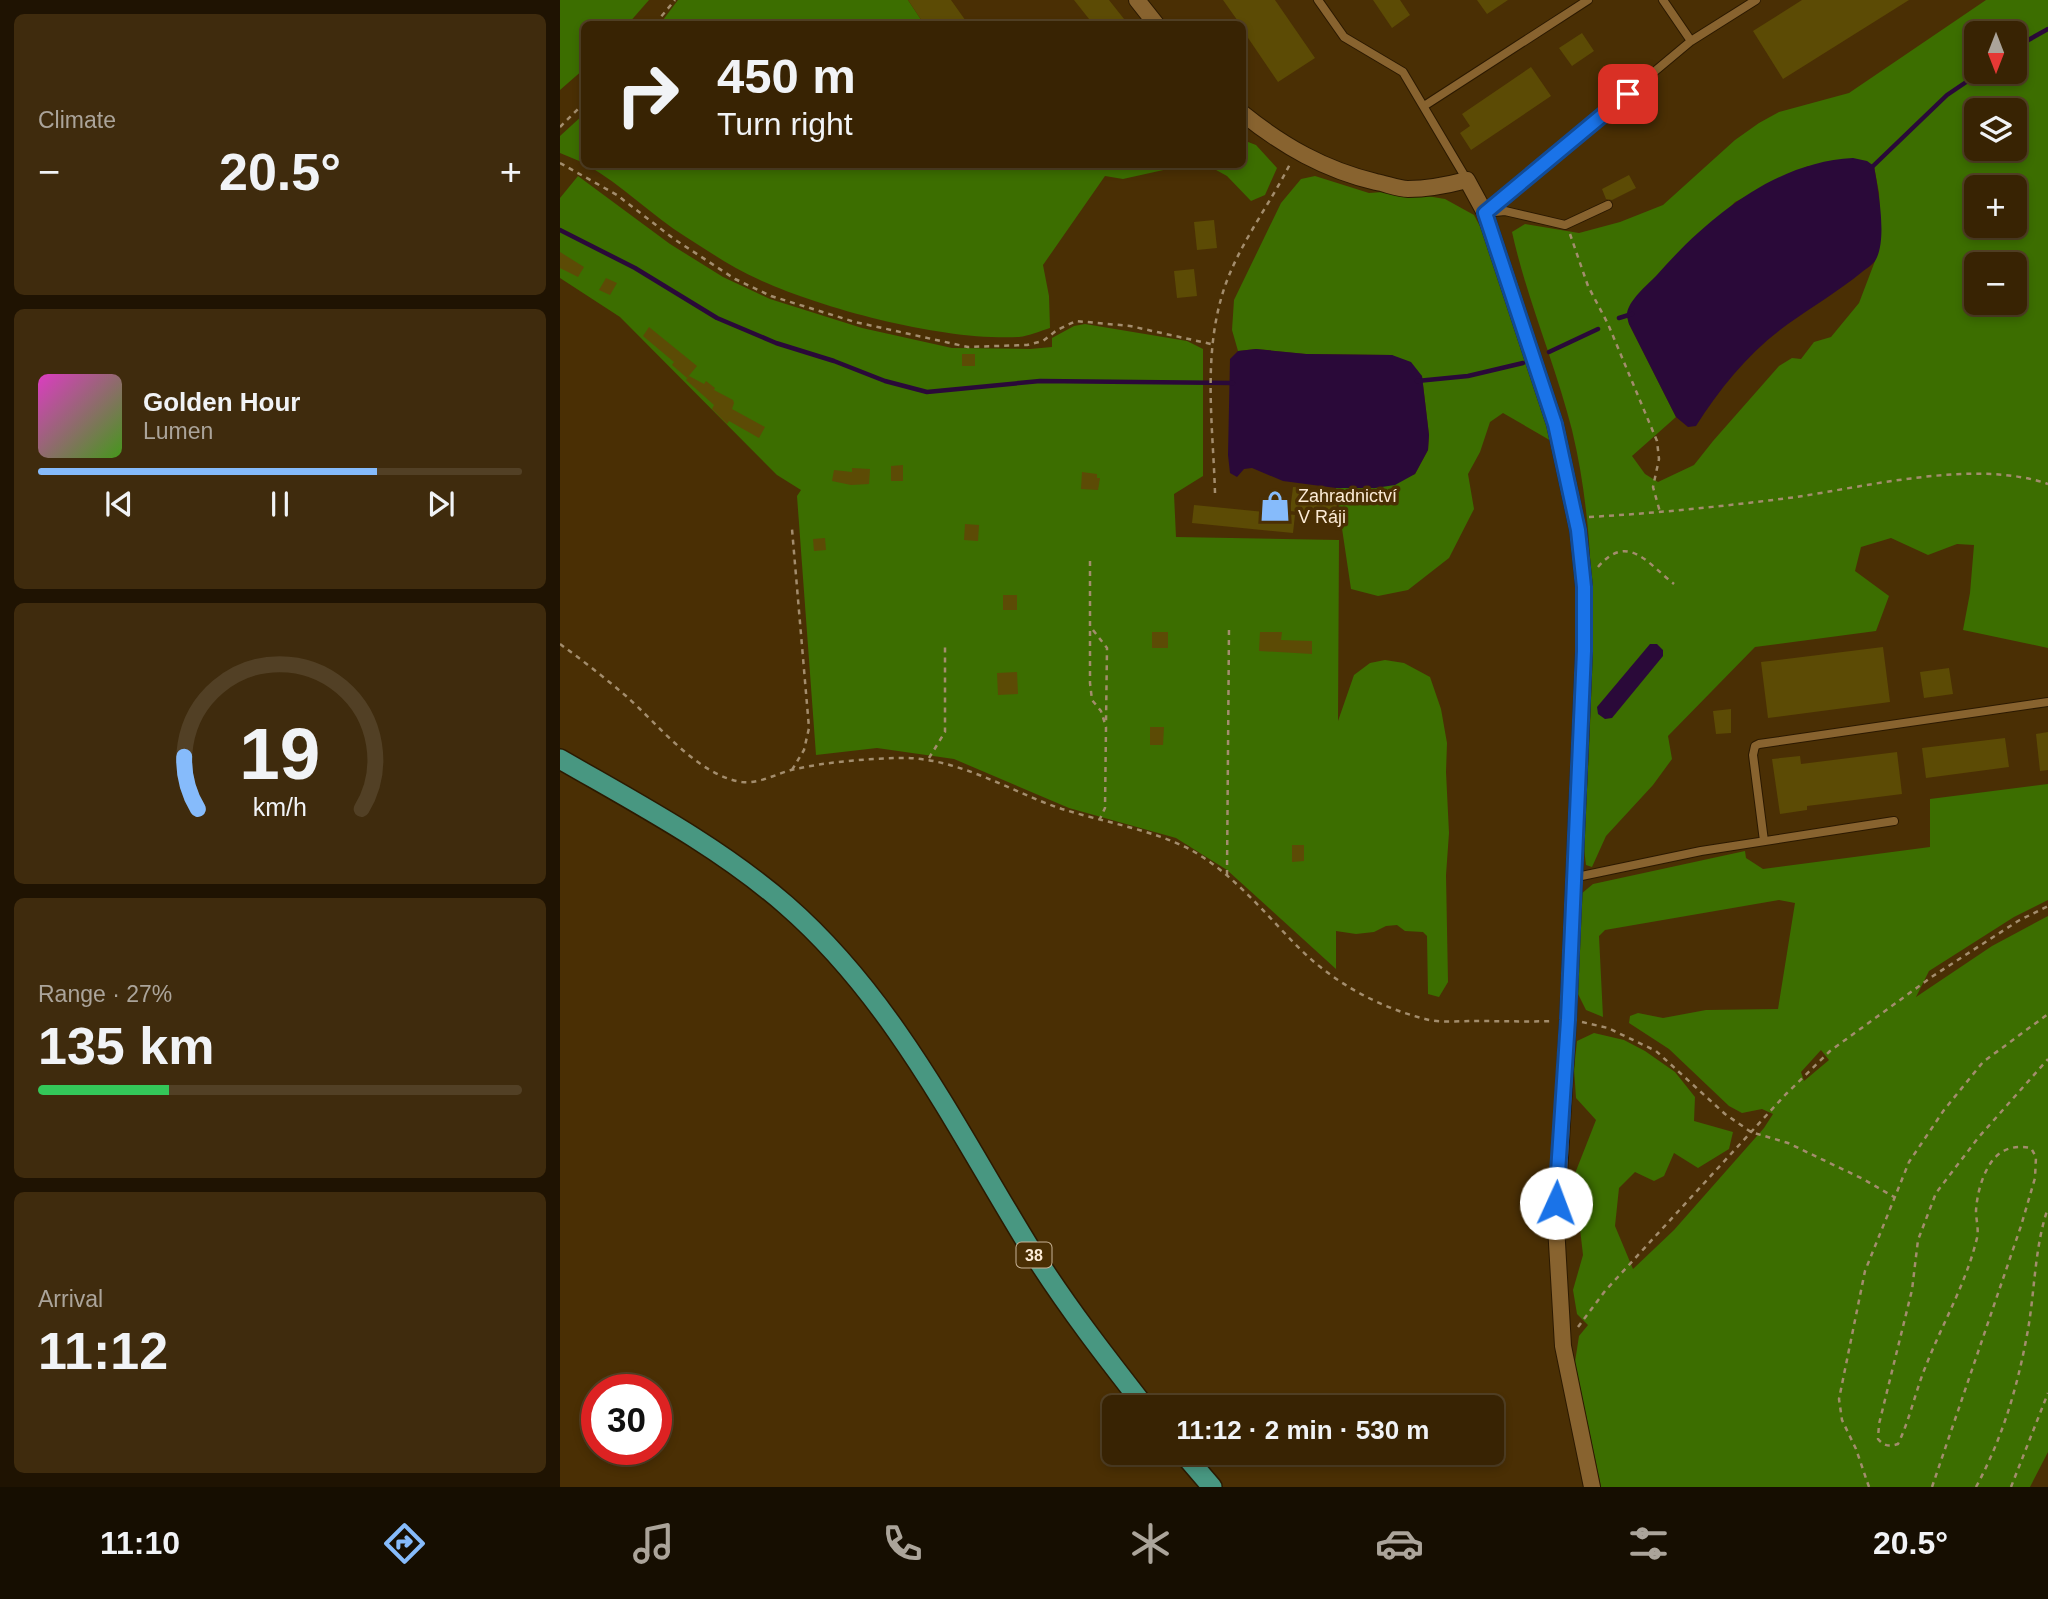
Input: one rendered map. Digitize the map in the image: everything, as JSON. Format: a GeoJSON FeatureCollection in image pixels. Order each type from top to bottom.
{"type":"FeatureCollection","features":[{"type":"Feature","properties":{"kind":"main road","name":"38"},"geometry":{"type":"LineString","coordinates":[[560,759],[676,826],[746,872],[787,906],[852,972],[910,1048],[1035,1255],[1072,1311],[1136,1395]]}},
{"type":"Feature","properties":{"kind":"main road"},"geometry":{"type":"LineString","coordinates":[[1193,1465],[1212,1487]]}},
{"type":"Feature","properties":{"kind":"street"},"geometry":{"type":"LineString","coordinates":[[1137,0],[1154,21]]}},
{"type":"Feature","properties":{"kind":"street"},"geometry":{"type":"LineString","coordinates":[[1246,116],[1297,151],[1320,163],[1363,178],[1406,189],[1444,186],[1467,180],[1485,213],[1555,424],[1578,530],[1584,587],[1584,651],[1572,878],[1568,1020],[1556,1226],[1563,1346],[1592,1487]]}},
{"type":"Feature","properties":{"kind":"lane"},"geometry":{"type":"LineString","coordinates":[[1318,0],[1344,37],[1403,72],[1467,180]]}},
{"type":"Feature","properties":{"kind":"lane"},"geometry":{"type":"LineString","coordinates":[[1424,106],[1588,0]]}},
{"type":"Feature","properties":{"kind":"lane"},"geometry":{"type":"LineString","coordinates":[[1663,0],[1691,41]]}},
{"type":"Feature","properties":{"kind":"lane"},"geometry":{"type":"LineString","coordinates":[[1485,213],[1691,41],[1756,0]]}},
{"type":"Feature","properties":{"kind":"lane"},"geometry":{"type":"LineString","coordinates":[[1485,213],[1505,211],[1567,225],[1608,205]]}},
{"type":"Feature","properties":{"kind":"lane"},"geometry":{"type":"LineString","coordinates":[[1764,841],[1753,755],[1755,746],[2048,702]]}},
{"type":"Feature","properties":{"kind":"lane"},"geometry":{"type":"LineString","coordinates":[[1572,878],[1701,851],[1894,821]]}},
{"type":"Feature","properties":{"kind":"path"},"geometry":{"type":"LineString","coordinates":[[658,21],[675,0]]}},
{"type":"Feature","properties":{"kind":"path"},"geometry":{"type":"LineString","coordinates":[[560,127],[581,106]]}},
{"type":"Feature","properties":{"kind":"path"},"geometry":{"type":"LineString","coordinates":[[1215,494],[1210,356],[1213,326],[1225,285],[1242,249],[1297,151]]}},
{"type":"Feature","properties":{"kind":"path"},"geometry":{"type":"LineString","coordinates":[[560,163],[617,195],[674,239],[735,279],[771,296],[855,321],[968,347],[1027,345],[1043,341],[1057,330],[1076,321],[1130,326],[1211,344]]}},
{"type":"Feature","properties":{"kind":"path"},"geometry":{"type":"LineString","coordinates":[[1567,225],[1588,286],[1608,324],[1657,441],[1659,459],[1653,487],[1660,512]]}},
{"type":"Feature","properties":{"kind":"path"},"geometry":{"type":"LineString","coordinates":[[1575,518],[1726,506],[1930,477],[1993,474],[2048,484]]}},
{"type":"Feature","properties":{"kind":"path"},"geometry":{"type":"LineString","coordinates":[[792,529],[809,728],[804,750],[792,770]]}},
{"type":"Feature","properties":{"kind":"path"},"geometry":{"type":"LineString","coordinates":[[1584,587],[1608,555],[1620,550],[1630,550],[1674,584]]}},
{"type":"Feature","properties":{"kind":"path"},"geometry":{"type":"LineString","coordinates":[[1090,561],[1092,700],[1101,711],[1106,727]]}},
{"type":"Feature","properties":{"kind":"path"},"geometry":{"type":"LineString","coordinates":[[1227,875],[1229,627]]}},
{"type":"Feature","properties":{"kind":"path"},"geometry":{"type":"LineString","coordinates":[[1091,629],[1107,648],[1105,808],[1099,821]]}},
{"type":"Feature","properties":{"kind":"path"},"geometry":{"type":"LineString","coordinates":[[560,643],[627,697],[696,760],[722,775],[744,782],[792,770],[852,761],[929,758],[968,770],[1058,807],[1155,836],[1190,850],[1227,875],[1298,947],[1334,979],[1365,997],[1426,1019],[1518,1022],[1568,1020],[1608,1028],[1656,1051],[1726,1114],[1751,1132],[1788,1143],[1894,1197]]}},
{"type":"Feature","properties":{"kind":"path"},"geometry":{"type":"LineString","coordinates":[[929,758],[945,732],[945,643]]}},
{"type":"Feature","properties":{"kind":"path"},"geometry":{"type":"LineString","coordinates":[[1563,1346],[1605,1291],[1751,1132],[1830,1051],[1933,975],[2018,920],[2048,906]]}},
{"type":"Feature","properties":{"kind":"path"},"geometry":{"type":"LineString","coordinates":[[1869,1487],[1856,1449],[1842,1420],[1839,1399],[1865,1271],[1909,1162],[1944,1110],[1983,1062],[2048,1014]]}},
{"type":"Feature","properties":{"kind":"path"},"geometry":{"type":"LineString","coordinates":[[1932,1487],[2021,1226],[2035,1178],[2036,1157],[2031,1148],[2020,1146],[2004,1150],[1993,1160],[1981,1182],[1976,1209],[1978,1234],[1967,1269],[1925,1368],[1908,1423],[1898,1444],[1891,1446],[1882,1444],[1878,1439],[1879,1424],[1912,1290],[1918,1240],[1936,1193],[1978,1138],[2048,1059]]}},
{"type":"Feature","properties":{"kind":"path"},"geometry":{"type":"LineString","coordinates":[[1976,1487],[1994,1454],[2012,1402],[2027,1335],[2039,1249],[2048,1208]]}},
{"type":"Feature","properties":{"kind":"path"},"geometry":{"type":"LineString","coordinates":[[2011,1487],[2048,1393]]}},
{"type":"Feature","properties":{"kind":"green space"},"geometry":{"type":"Polygon","coordinates":[[[560,0],[649,0],[631,21],[581,21],[581,72],[560,90],[560,0]]]}},
{"type":"Feature","properties":{"kind":"green space"},"geometry":{"type":"Polygon","coordinates":[[[678,0],[908,0],[922,21],[662,21],[678,0]]]}},
{"type":"Feature","properties":{"kind":"green space"},"geometry":{"type":"Polygon","coordinates":[[[1986,0],[2048,0],[2048,648],[1963,630],[1970,593],[1974,545],[1957,544],[1928,555],[1891,538],[1861,547],[1855,571],[1889,596],[1876,631],[1755,647],[1668,736],[1672,759],[1653,785],[1606,836],[1592,867],[1586,865],[1584,849],[1592,638],[1588,532],[1582,480],[1558,380],[1525,282],[1512,232],[1525,224],[1579,233],[1620,222],[1663,205],[1735,140],[1779,112],[1849,93],[1986,0]],[[1808,166],[1735,202],[1627,315],[1676,417],[1632,456],[1645,474],[1658,482],[1694,465],[1779,366],[1792,358],[1801,359],[1814,342],[1831,337],[1859,303],[1875,261],[1881,235],[1879,193],[1874,166],[1808,166]]]}},
{"type":"Feature","properties":{"kind":"green space"},"geometry":{"type":"Polygon","coordinates":[[[581,117],[581,162],[560,153],[560,136],[581,117]]]}},
{"type":"Feature","properties":{"kind":"green space"},"geometry":{"type":"Polygon","coordinates":[[[1246,141],[1256,145],[1277,168],[1265,195],[1251,201],[1227,176],[1212,168],[1246,168],[1246,141]]]}},
{"type":"Feature","properties":{"kind":"green space"},"geometry":{"type":"Polygon","coordinates":[[[591,168],[1172,168],[1123,179],[1105,176],[1043,265],[1049,296],[1050,328],[1019,337],[990,337],[922,329],[852,312],[787,291],[731,266],[673,228],[591,168]]]}},
{"type":"Feature","properties":{"kind":"green space"},"geometry":{"type":"Polygon","coordinates":[[[578,176],[670,244],[723,277],[770,299],[862,328],[952,348],[1030,349],[1052,347],[1052,338],[1074,326],[1085,324],[1187,341],[1203,349],[1203,476],[1174,494],[1176,537],[1339,540],[1338,721],[1354,675],[1370,663],[1385,660],[1404,663],[1430,677],[1441,709],[1447,743],[1448,982],[1439,997],[1428,994],[1427,936],[1423,932],[1405,931],[1397,925],[1356,934],[1336,931],[1336,969],[1227,870],[1176,838],[1069,808],[954,759],[877,748],[816,755],[797,496],[801,490],[777,475],[620,317],[560,278],[560,198],[578,176]]]}},
{"type":"Feature","properties":{"kind":"green space"},"geometry":{"type":"Polygon","coordinates":[[[1315,176],[1369,193],[1397,191],[1445,199],[1474,215],[1493,251],[1553,442],[1503,413],[1490,422],[1480,452],[1468,474],[1474,509],[1449,558],[1408,590],[1378,596],[1351,589],[1336,488],[1375,488],[1415,474],[1428,450],[1429,435],[1422,376],[1392,355],[1306,354],[1256,349],[1238,351],[1232,330],[1234,300],[1281,203],[1301,179],[1315,176]]]}},
{"type":"Feature","properties":{"kind":"green space"},"geometry":{"type":"Polygon","coordinates":[[[2048,784],[2048,900],[2014,917],[1929,971],[1916,997],[1992,946],[2048,916],[2048,1452],[2030,1487],[1601,1487],[1575,1362],[1579,1336],[1588,1325],[1577,1314],[1573,1290],[1583,1255],[1574,1176],[1596,1120],[1576,1098],[1574,1069],[1577,1041],[1594,1033],[1624,1040],[1645,1051],[1675,1072],[1695,1097],[1694,1121],[1733,1132],[1729,1149],[1698,1168],[1674,1153],[1664,1176],[1654,1181],[1635,1172],[1619,1188],[1615,1226],[1633,1269],[1674,1230],[1764,1128],[1773,1114],[1762,1109],[1742,1113],[1729,1106],[1669,1049],[1629,1023],[1630,1016],[1638,1013],[1663,1018],[1706,1010],[1778,1009],[1795,903],[1779,900],[1605,930],[1599,936],[1603,1017],[1586,1010],[1577,992],[1581,894],[1593,884],[1745,851],[1746,858],[1763,869],[1930,847],[1930,799],[2048,784]],[[1821,1050],[1801,1072],[1804,1081],[1829,1060],[1821,1050]]]}},
{"type":"Feature","properties":{"kind":"shaded area"},"geometry":{"type":"Polygon","coordinates":[[[1853,158],[1867,161],[1874,166],[1881,228],[1879,252],[1875,261],[1761,346],[1726,384],[1696,426],[1688,427],[1676,417],[1629,324],[1628,309],[1634,299],[1697,234],[1744,197],[1796,170],[1853,158]]]}},
{"type":"Feature","properties":{"kind":"shaded area"},"geometry":{"type":"Polygon","coordinates":[[[1256,349],[1306,354],[1392,355],[1411,362],[1422,376],[1429,435],[1428,450],[1415,474],[1395,485],[1336,488],[1283,481],[1252,468],[1244,469],[1237,477],[1230,473],[1230,359],[1238,351],[1256,349]]]}},
{"type":"Feature","properties":{"kind":"shaded area"},"geometry":{"type":"Polygon","coordinates":[[[1650,644],[1657,644],[1663,650],[1663,656],[1612,718],[1605,719],[1598,714],[1597,707],[1650,644]]]}},
{"type":"Feature","properties":{"kind":"building"},"geometry":{"type":"Polygon","coordinates":[[[908,0],[951,0],[966,21],[922,21],[908,0]]]}},
{"type":"Feature","properties":{"kind":"building"},"geometry":{"type":"Polygon","coordinates":[[[1074,0],[1109,0],[1126,21],[1091,21],[1074,0]]]}},
{"type":"Feature","properties":{"kind":"building"},"geometry":{"type":"Polygon","coordinates":[[[1223,0],[1275,0],[1315,58],[1278,82],[1246,35],[1246,21],[1238,21],[1223,0]]]}},
{"type":"Feature","properties":{"kind":"building"},"geometry":{"type":"Polygon","coordinates":[[[1373,0],[1400,0],[1410,15],[1392,28],[1373,0]]]}},
{"type":"Feature","properties":{"kind":"building"},"geometry":{"type":"Polygon","coordinates":[[[1477,0],[1508,0],[1487,14],[1477,0]]]}},
{"type":"Feature","properties":{"kind":"building"},"geometry":{"type":"Polygon","coordinates":[[[1802,0],[1909,0],[1783,79],[1753,31],[1802,0]]]}},
{"type":"Feature","properties":{"kind":"building"},"geometry":{"type":"Polygon","coordinates":[[[1582,33],[1594,51],[1572,66],[1559,48],[1582,33]]]}},
{"type":"Feature","properties":{"kind":"building"},"geometry":{"type":"Polygon","coordinates":[[[1531,67],[1551,96],[1471,150],[1460,133],[1470,126],[1462,114],[1531,67]]]}},
{"type":"Feature","properties":{"kind":"building"},"geometry":{"type":"Polygon","coordinates":[[[1629,175],[1636,188],[1612,200],[1606,199],[1602,189],[1629,175]]]}},
{"type":"Feature","properties":{"kind":"building"},"geometry":{"type":"Polygon","coordinates":[[[1214,220],[1217,248],[1197,250],[1194,222],[1214,220]]]}},
{"type":"Feature","properties":{"kind":"building"},"geometry":{"type":"Polygon","coordinates":[[[560,252],[584,267],[578,277],[560,268],[560,252]]]}},
{"type":"Feature","properties":{"kind":"building"},"geometry":{"type":"Polygon","coordinates":[[[1194,269],[1197,296],[1177,298],[1174,271],[1194,269]]]}},
{"type":"Feature","properties":{"kind":"building"},"geometry":{"type":"Polygon","coordinates":[[[606,278],[617,283],[610,295],[599,290],[606,278]]]}},
{"type":"Feature","properties":{"kind":"building"},"geometry":{"type":"Polygon","coordinates":[[[649,327],[697,366],[687,378],[672,365],[674,362],[643,336],[649,327]]]}},
{"type":"Feature","properties":{"kind":"building"},"geometry":{"type":"Polygon","coordinates":[[[962,354],[975,354],[975,366],[962,366],[962,354]]]}},
{"type":"Feature","properties":{"kind":"building"},"geometry":{"type":"Polygon","coordinates":[[[689,376],[704,384],[706,381],[714,390],[733,400],[732,409],[765,427],[759,438],[729,421],[727,424],[712,409],[714,405],[686,380],[689,376]]]}},
{"type":"Feature","properties":{"kind":"building"},"geometry":{"type":"Polygon","coordinates":[[[903,465],[903,481],[891,481],[891,466],[903,465]]]}},
{"type":"Feature","properties":{"kind":"building"},"geometry":{"type":"Polygon","coordinates":[[[852,468],[870,469],[869,484],[851,485],[832,481],[834,470],[852,472],[852,468]]]}},
{"type":"Feature","properties":{"kind":"building"},"geometry":{"type":"Polygon","coordinates":[[[1082,472],[1097,474],[1097,478],[1100,478],[1098,490],[1081,489],[1082,472]]]}},
{"type":"Feature","properties":{"kind":"building"},"geometry":{"type":"Polygon","coordinates":[[[1293,487],[1304,488],[1303,494],[1338,498],[1335,516],[1290,511],[1293,487]]]}},
{"type":"Feature","properties":{"kind":"building"},"geometry":{"type":"Polygon","coordinates":[[[1194,505],[1295,515],[1293,533],[1192,523],[1194,505]]]}},
{"type":"Feature","properties":{"kind":"building"},"geometry":{"type":"Polygon","coordinates":[[[965,524],[979,525],[978,541],[964,540],[965,524]]]}},
{"type":"Feature","properties":{"kind":"building"},"geometry":{"type":"Polygon","coordinates":[[[825,538],[826,550],[814,551],[813,539],[825,538]]]}},
{"type":"Feature","properties":{"kind":"building"},"geometry":{"type":"Polygon","coordinates":[[[1003,595],[1017,595],[1017,610],[1003,610],[1003,595]]]}},
{"type":"Feature","properties":{"kind":"building"},"geometry":{"type":"Polygon","coordinates":[[[1152,632],[1168,632],[1168,648],[1152,648],[1152,632]]]}},
{"type":"Feature","properties":{"kind":"building"},"geometry":{"type":"Polygon","coordinates":[[[1260,632],[1282,632],[1281,640],[1312,641],[1312,654],[1259,651],[1260,632]]]}},
{"type":"Feature","properties":{"kind":"building"},"geometry":{"type":"Polygon","coordinates":[[[1883,647],[1890,702],[1768,718],[1761,662],[1883,647]]]}},
{"type":"Feature","properties":{"kind":"building"},"geometry":{"type":"Polygon","coordinates":[[[1949,668],[1953,694],[1924,698],[1920,672],[1949,668]]]}},
{"type":"Feature","properties":{"kind":"building"},"geometry":{"type":"Polygon","coordinates":[[[1017,672],[1018,694],[998,695],[997,673],[1017,672]]]}},
{"type":"Feature","properties":{"kind":"building"},"geometry":{"type":"Polygon","coordinates":[[[1731,709],[1731,733],[1716,734],[1713,711],[1731,709]]]}},
{"type":"Feature","properties":{"kind":"building"},"geometry":{"type":"Polygon","coordinates":[[[1150,727],[1164,727],[1163,745],[1150,745],[1150,727]]]}},
{"type":"Feature","properties":{"kind":"building"},"geometry":{"type":"Polygon","coordinates":[[[2048,732],[2048,770],[2040,771],[2036,734],[2048,732]]]}},
{"type":"Feature","properties":{"kind":"building"},"geometry":{"type":"Polygon","coordinates":[[[2005,738],[2009,767],[1926,778],[1922,748],[2005,738]]]}},
{"type":"Feature","properties":{"kind":"building"},"geometry":{"type":"Polygon","coordinates":[[[1897,752],[1902,794],[1807,806],[1807,810],[1780,814],[1772,759],[1800,756],[1801,764],[1897,752]]]}},
{"type":"Feature","properties":{"kind":"building"},"geometry":{"type":"Polygon","coordinates":[[[1292,845],[1304,845],[1304,861],[1292,862],[1292,845]]]}},
{"type":"Feature","properties":{"kind":"waterway"},"geometry":{"type":"LineString","coordinates":[[2027,41],[2048,29]]}},
{"type":"Feature","properties":{"kind":"waterway"},"geometry":{"type":"LineString","coordinates":[[1871,168],[1947,95],[1964,84]]}},
{"type":"Feature","properties":{"kind":"waterway"},"geometry":{"type":"LineString","coordinates":[[560,230],[635,268],[717,318],[776,343],[885,381],[927,392],[1040,381],[1233,383]]}},
{"type":"Feature","properties":{"kind":"waterway"},"geometry":{"type":"LineString","coordinates":[[1619,318],[1632,314]]}},
{"type":"Feature","properties":{"kind":"waterway"},"geometry":{"type":"LineString","coordinates":[[1549,352],[1598,329]]}},
{"type":"Feature","properties":{"kind":"waterway"},"geometry":{"type":"LineString","coordinates":[[1417,381],[1468,376],[1523,363]]}},
{"type":"Feature","properties":{"kind":"place","name":"Zahradnictví V Ráji"},"geometry":{"type":"Point","coordinates":[1275,506]}},
{"type":"Feature","properties":{"kind":"route"},"geometry":{"type":"LineString","coordinates":[[1556,1203],[1568,1020],[1572,878],[1584,651],[1584,587],[1578,530],[1555,424],[1485,213],[1628,94]]}}]}
